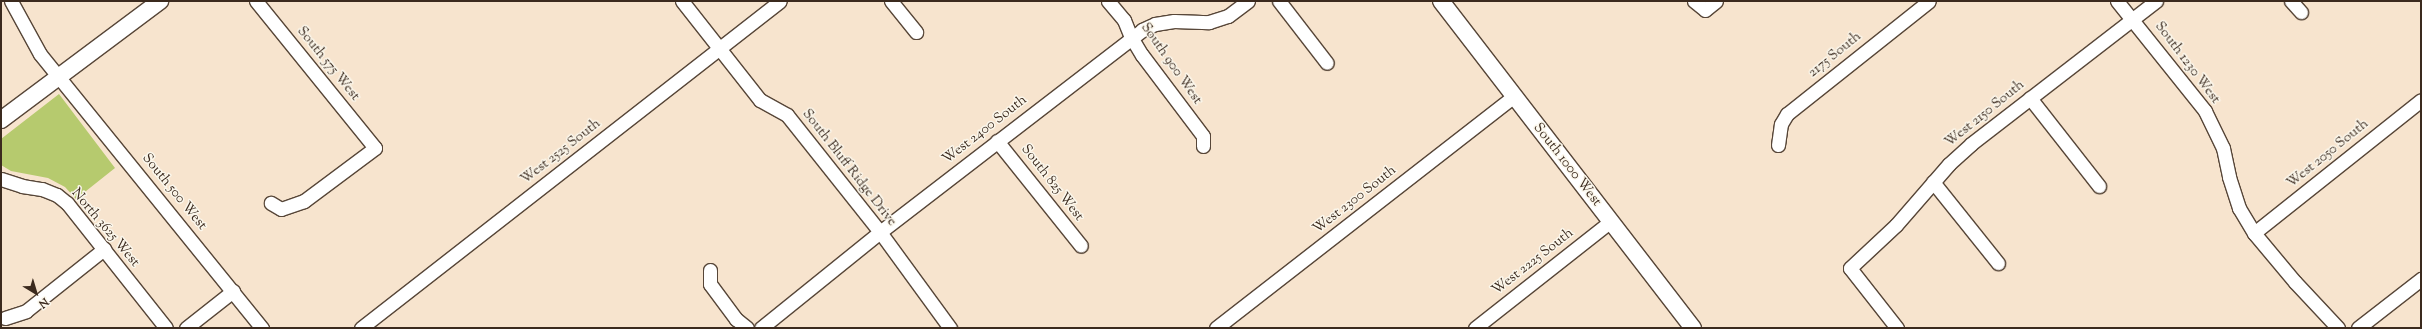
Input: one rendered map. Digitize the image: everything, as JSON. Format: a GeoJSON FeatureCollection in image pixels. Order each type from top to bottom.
{"type":"FeatureCollection","features":[{"type":"Feature","properties":{"kind":"main road"},"geometry":{"type":"LineString","coordinates":[[1,120],[160,1]]}},
{"type":"Feature","properties":{"kind":"main road","name":"South 1000 West"},"geometry":{"type":"LineString","coordinates":[[1448,3],[1514,96],[1693,328]]}},
{"type":"Feature","properties":{"kind":"street","name":"South 500 West"},"geometry":{"type":"LineString","coordinates":[[11,1],[32,41],[262,328]]}},
{"type":"Feature","properties":{"kind":"street","name":"South 575 West"},"geometry":{"type":"LineString","coordinates":[[256,1],[375,148],[304,201],[281,209],[271,203]]}},
{"type":"Feature","properties":{"kind":"street","name":"South Bluff Ridge Drive"},"geometry":{"type":"LineString","coordinates":[[682,1],[760,100],[787,115],[880,232],[950,328]]}},
{"type":"Feature","properties":{"kind":"street","name":"West 2525 South"},"geometry":{"type":"LineString","coordinates":[[361,328],[780,1]]}},
{"type":"Feature","properties":{"kind":"street"},"geometry":{"type":"LineString","coordinates":[[891,1],[916,32]]}},
{"type":"Feature","properties":{"kind":"street","name":"South 900 West"},"geometry":{"type":"LineString","coordinates":[[1108,1],[1124,20],[1131,37],[1203,136],[1204,146]]}},
{"type":"Feature","properties":{"kind":"street","name":"West 2400 South"},"geometry":{"type":"LineString","coordinates":[[761,328],[880,232],[1131,37],[1155,24],[1174,21],[1209,22],[1228,16],[1248,1]]}},
{"type":"Feature","properties":{"kind":"street"},"geometry":{"type":"LineString","coordinates":[[1279,1],[1326,63]]}},
{"type":"Feature","properties":{"kind":"street"},"geometry":{"type":"LineString","coordinates":[[1694,1],[1705,10],[1716,1]]}},
{"type":"Feature","properties":{"kind":"street","name":"2175 South"},"geometry":{"type":"LineString","coordinates":[[1778,145],[1781,124],[1787,114],[1929,1]]}},
{"type":"Feature","properties":{"kind":"street","name":"South 1230 West"},"geometry":{"type":"LineString","coordinates":[[2117,1],[2133,19],[2205,111],[2224,148],[2229,177],[2239,208],[2254,232],[2295,282],[2338,328]]}},
{"type":"Feature","properties":{"kind":"street","name":"West 2150 South"},"geometry":{"type":"LineString","coordinates":[[1897,328],[1850,268],[1896,225],[1949,164],[1971,144],[2156,1]]}},
{"type":"Feature","properties":{"kind":"street"},"geometry":{"type":"LineString","coordinates":[[2292,1],[2301,12]]}},
{"type":"Feature","properties":{"kind":"street","name":"West 2300 South"},"geometry":{"type":"LineString","coordinates":[[1216,328],[1514,96]]}},
{"type":"Feature","properties":{"kind":"street"},"geometry":{"type":"LineString","coordinates":[[2030,98],[2099,186]]}},
{"type":"Feature","properties":{"kind":"street","name":"West 2050 South"},"geometry":{"type":"LineString","coordinates":[[2254,232],[2421,100]]}},
{"type":"Feature","properties":{"kind":"street","name":"South 825 West"},"geometry":{"type":"LineString","coordinates":[[997,141],[1081,246]]}},
{"type":"Feature","properties":{"kind":"street","name":"North 3625 West"},"geometry":{"type":"LineString","coordinates":[[1,179],[22,186],[42,189],[57,196],[67,204],[166,328]]}},
{"type":"Feature","properties":{"kind":"street"},"geometry":{"type":"LineString","coordinates":[[1933,182],[1998,263]]}},
{"type":"Feature","properties":{"kind":"street","name":"West 2225 South"},"geometry":{"type":"LineString","coordinates":[[1475,328],[1611,221]]}},
{"type":"Feature","properties":{"kind":"street"},"geometry":{"type":"LineString","coordinates":[[5,318],[26,310],[104,249]]}},
{"type":"Feature","properties":{"kind":"street"},"geometry":{"type":"LineString","coordinates":[[710,270],[710,284],[736,319],[747,328]]}},
{"type":"Feature","properties":{"kind":"street"},"geometry":{"type":"LineString","coordinates":[[2358,328],[2421,279]]}},
{"type":"Feature","properties":{"kind":"street"},"geometry":{"type":"LineString","coordinates":[[186,328],[233,291]]}},
{"type":"Feature","properties":{"kind":"green space"},"geometry":{"type":"Polygon","coordinates":[[[59,94],[115,168],[76,199],[65,187],[48,178],[11,171],[1,165],[1,139],[59,94]]]}}]}
